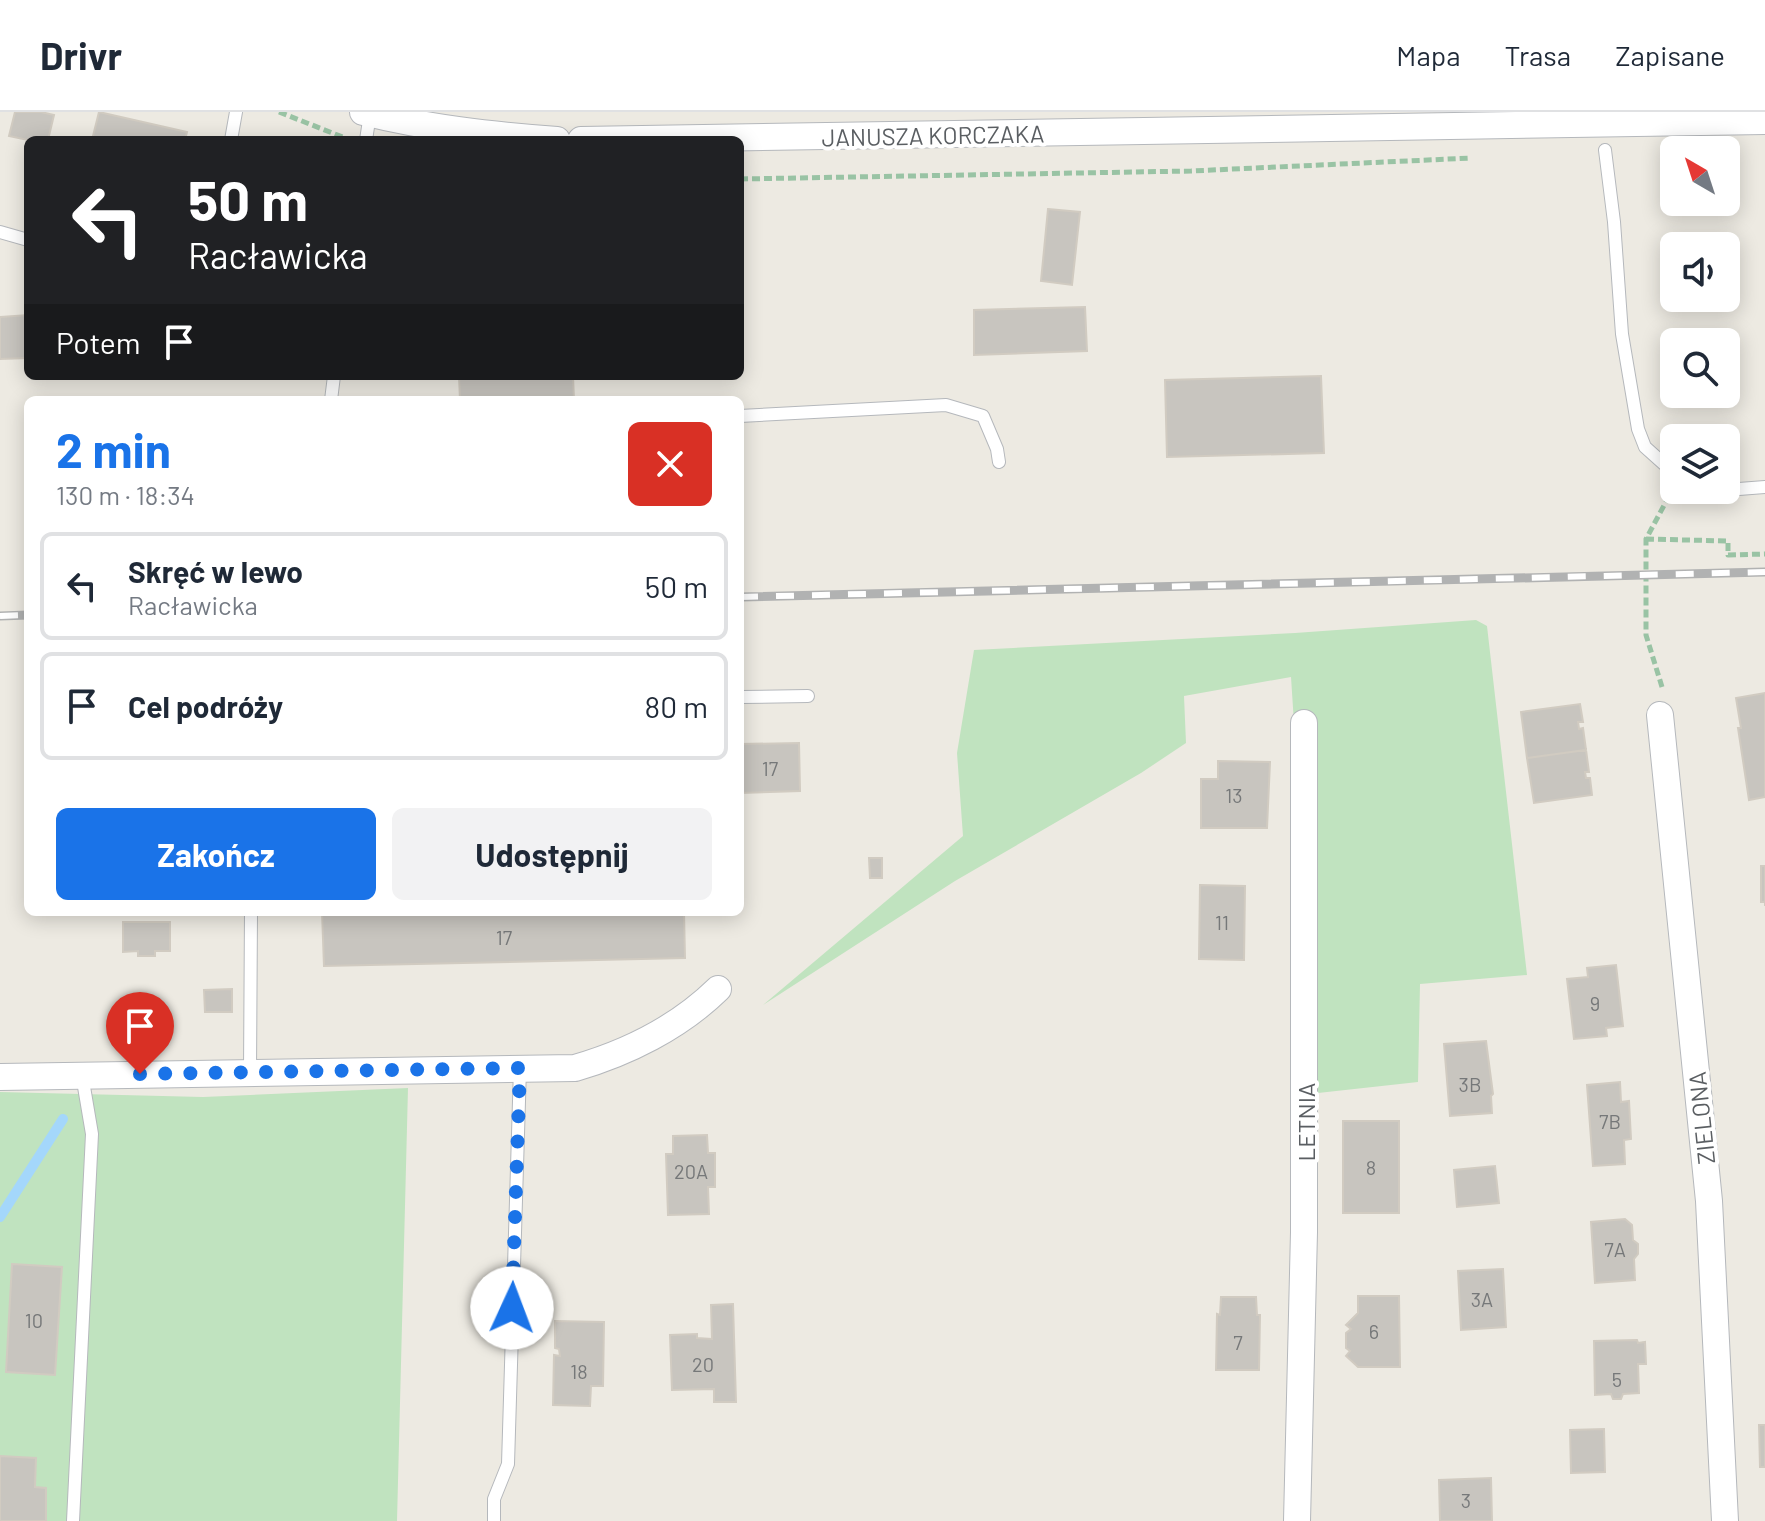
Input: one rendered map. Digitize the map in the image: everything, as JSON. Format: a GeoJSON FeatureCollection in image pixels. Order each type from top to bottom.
{"type":"FeatureCollection","features":[{"type":"Feature","properties":{"kind":"street"},"geometry":{"type":"LineString","coordinates":[[366,113],[417,126],[500,136]]}},
{"type":"Feature","properties":{"kind":"street","name":"JANUSZA KORCZAKA"},"geometry":{"type":"LineString","coordinates":[[744,136],[1596,118],[1765,121]]}},
{"type":"Feature","properties":{"kind":"street","name":"ZIELONA"},"geometry":{"type":"LineString","coordinates":[[1660,715],[1709,1201],[1725,1521]]}},
{"type":"Feature","properties":{"kind":"street","name":"LETNIA"},"geometry":{"type":"LineString","coordinates":[[1297,1521],[1304,1232],[1304,723]]}},
{"type":"Feature","properties":{"kind":"street"},"geometry":{"type":"LineString","coordinates":[[0,1077],[575,1068],[613,1057],[701,1005],[718,989]]}},
{"type":"Feature","properties":{"kind":"lane"},"geometry":{"type":"LineString","coordinates":[[232,136],[236,112]]}},
{"type":"Feature","properties":{"kind":"lane"},"geometry":{"type":"LineString","coordinates":[[366,113],[366,136]]}},
{"type":"Feature","properties":{"kind":"lane"},"geometry":{"type":"LineString","coordinates":[[1605,150],[1622,334],[1638,429],[1645,447],[1660,460]]}},
{"type":"Feature","properties":{"kind":"lane"},"geometry":{"type":"LineString","coordinates":[[0,232],[24,239]]}},
{"type":"Feature","properties":{"kind":"lane"},"geometry":{"type":"LineString","coordinates":[[744,416],[946,405],[983,416],[999,462]]}},
{"type":"Feature","properties":{"kind":"lane"},"geometry":{"type":"LineString","coordinates":[[1740,489],[1765,487]]}},
{"type":"Feature","properties":{"kind":"lane"},"geometry":{"type":"LineString","coordinates":[[744,697],[808,696]]}},
{"type":"Feature","properties":{"kind":"lane"},"geometry":{"type":"LineString","coordinates":[[250,1072],[251,916]]}},
{"type":"Feature","properties":{"kind":"lane"},"geometry":{"type":"LineString","coordinates":[[494,1521],[494,1499],[508,1464],[520,1068]]}},
{"type":"Feature","properties":{"kind":"lane"},"geometry":{"type":"LineString","coordinates":[[73,1521],[92,1134],[82,1075]]}},
{"type":"Feature","properties":{"kind":"path"},"geometry":{"type":"LineString","coordinates":[[279,112],[340,136]]}},
{"type":"Feature","properties":{"kind":"path"},"geometry":{"type":"LineString","coordinates":[[744,179],[1191,171],[1473,158]]}},
{"type":"Feature","properties":{"kind":"path"},"geometry":{"type":"LineString","coordinates":[[1645,447],[1668,498],[1646,539],[1646,635],[1664,694],[1660,715]]}},
{"type":"Feature","properties":{"kind":"path"},"geometry":{"type":"LineString","coordinates":[[1646,539],[1728,541],[1728,555],[1765,554]]}},
{"type":"Feature","properties":{"kind":"green space"},"geometry":{"type":"Polygon","coordinates":[[[1476,620],[1487,626],[1527,975],[1420,984],[1418,1082],[1318,1093],[1291,677],[1184,696],[1186,743],[1141,773],[955,881],[763,1005],[963,836],[957,753],[974,650],[1476,620]]]}},
{"type":"Feature","properties":{"kind":"green space"},"geometry":{"type":"Polygon","coordinates":[[[408,1088],[397,1521],[0,1521],[0,1092],[203,1097],[408,1088]]]}},
{"type":"Feature","properties":{"kind":"building"},"geometry":{"type":"Polygon","coordinates":[[[15,112],[54,115],[49,136],[24,136],[24,139],[9,136],[15,112]]]}},
{"type":"Feature","properties":{"kind":"building"},"geometry":{"type":"Polygon","coordinates":[[[99,112],[187,132],[186,136],[93,136],[99,112]]]}},
{"type":"Feature","properties":{"kind":"building"},"geometry":{"type":"Polygon","coordinates":[[[1048,209],[1080,212],[1072,285],[1041,281],[1048,209]]]}},
{"type":"Feature","properties":{"kind":"building"},"geometry":{"type":"Polygon","coordinates":[[[1085,307],[1087,351],[974,355],[974,310],[1085,307]]]}},
{"type":"Feature","properties":{"kind":"building"},"geometry":{"type":"Polygon","coordinates":[[[24,315],[24,358],[0,359],[0,317],[24,315]]]}},
{"type":"Feature","properties":{"kind":"building"},"geometry":{"type":"Polygon","coordinates":[[[1321,376],[1324,453],[1167,457],[1165,380],[1321,376]]]}},
{"type":"Feature","properties":{"kind":"building"},"geometry":{"type":"Polygon","coordinates":[[[459,380],[573,380],[574,396],[460,396],[459,380]]]}},
{"type":"Feature","properties":{"kind":"building"},"geometry":{"type":"Polygon","coordinates":[[[1765,693],[1765,797],[1749,800],[1736,698],[1765,693]]]}},
{"type":"Feature","properties":{"kind":"building"},"geometry":{"type":"Polygon","coordinates":[[[1580,704],[1583,722],[1578,722],[1579,729],[1583,728],[1586,750],[1527,758],[1521,712],[1580,704]]]}},
{"type":"Feature","properties":{"kind":"building"},"geometry":{"type":"Polygon","coordinates":[[[799,743],[800,791],[744,793],[744,744],[799,743]]]}},
{"type":"Feature","properties":{"kind":"building"},"geometry":{"type":"Polygon","coordinates":[[[1586,750],[1589,772],[1585,772],[1586,778],[1590,778],[1592,795],[1534,803],[1527,758],[1586,750]]]}},
{"type":"Feature","properties":{"kind":"building"},"geometry":{"type":"Polygon","coordinates":[[[1218,761],[1270,762],[1267,828],[1201,828],[1201,779],[1218,779],[1218,761]]]}},
{"type":"Feature","properties":{"kind":"building"},"geometry":{"type":"Polygon","coordinates":[[[869,858],[882,858],[882,878],[870,878],[869,858]]]}},
{"type":"Feature","properties":{"kind":"building"},"geometry":{"type":"Polygon","coordinates":[[[1761,866],[1765,866],[1765,902],[1761,902],[1761,866]]]}},
{"type":"Feature","properties":{"kind":"building"},"geometry":{"type":"Polygon","coordinates":[[[1200,885],[1245,886],[1244,960],[1199,959],[1200,885]]]}},
{"type":"Feature","properties":{"kind":"building"},"geometry":{"type":"Polygon","coordinates":[[[322,916],[684,916],[685,958],[324,966],[322,916]]]}},
{"type":"Feature","properties":{"kind":"building"},"geometry":{"type":"Polygon","coordinates":[[[123,922],[170,922],[170,951],[155,951],[155,956],[138,956],[138,951],[123,952],[123,922]]]}},
{"type":"Feature","properties":{"kind":"building"},"geometry":{"type":"Polygon","coordinates":[[[1616,965],[1623,1026],[1606,1028],[1607,1036],[1574,1039],[1567,979],[1588,977],[1587,968],[1616,965]]]}},
{"type":"Feature","properties":{"kind":"building"},"geometry":{"type":"Polygon","coordinates":[[[232,989],[232,1012],[205,1012],[204,990],[232,989]]]}},
{"type":"Feature","properties":{"kind":"building"},"geometry":{"type":"Polygon","coordinates":[[[1486,1041],[1493,1094],[1492,1113],[1450,1116],[1444,1044],[1486,1041]]]}},
{"type":"Feature","properties":{"kind":"building"},"geometry":{"type":"Polygon","coordinates":[[[1620,1082],[1621,1102],[1629,1101],[1631,1139],[1624,1140],[1625,1164],[1593,1166],[1587,1085],[1620,1082]]]}},
{"type":"Feature","properties":{"kind":"building"},"geometry":{"type":"Polygon","coordinates":[[[1343,1121],[1399,1121],[1399,1213],[1343,1213],[1343,1121]]]}},
{"type":"Feature","properties":{"kind":"building"},"geometry":{"type":"Polygon","coordinates":[[[707,1135],[708,1153],[715,1153],[715,1187],[708,1187],[709,1214],[668,1215],[666,1154],[673,1154],[673,1136],[707,1135]]]}},
{"type":"Feature","properties":{"kind":"building"},"geometry":{"type":"Polygon","coordinates":[[[1495,1166],[1499,1203],[1457,1207],[1454,1170],[1495,1166]]]}},
{"type":"Feature","properties":{"kind":"building"},"geometry":{"type":"Polygon","coordinates":[[[1625,1219],[1632,1225],[1633,1240],[1638,1244],[1638,1254],[1634,1259],[1635,1280],[1595,1283],[1591,1222],[1625,1219]]]}},
{"type":"Feature","properties":{"kind":"building"},"geometry":{"type":"Polygon","coordinates":[[[12,1264],[62,1267],[55,1375],[6,1372],[12,1264]]]}},
{"type":"Feature","properties":{"kind":"building"},"geometry":{"type":"Polygon","coordinates":[[[1503,1269],[1506,1327],[1461,1330],[1458,1271],[1503,1269]]]}},
{"type":"Feature","properties":{"kind":"building"},"geometry":{"type":"Polygon","coordinates":[[[1358,1296],[1399,1296],[1400,1367],[1358,1367],[1346,1356],[1350,1351],[1346,1348],[1346,1333],[1351,1329],[1346,1325],[1358,1313],[1358,1296]]]}},
{"type":"Feature","properties":{"kind":"building"},"geometry":{"type":"Polygon","coordinates":[[[1221,1297],[1256,1297],[1257,1315],[1260,1315],[1259,1370],[1216,1370],[1217,1314],[1220,1315],[1221,1297]]]}},
{"type":"Feature","properties":{"kind":"building"},"geometry":{"type":"Polygon","coordinates":[[[733,1304],[736,1402],[714,1402],[714,1389],[672,1390],[670,1335],[697,1334],[697,1338],[712,1339],[711,1305],[733,1304]]]}},
{"type":"Feature","properties":{"kind":"building"},"geometry":{"type":"Polygon","coordinates":[[[555,1321],[604,1322],[603,1386],[591,1386],[590,1406],[553,1405],[554,1355],[560,1356],[559,1349],[555,1348],[555,1321]]]}},
{"type":"Feature","properties":{"kind":"building"},"geometry":{"type":"Polygon","coordinates":[[[1637,1340],[1638,1343],[1645,1342],[1646,1364],[1638,1364],[1639,1393],[1623,1394],[1621,1399],[1613,1399],[1611,1394],[1595,1395],[1594,1341],[1637,1340]]]}},
{"type":"Feature","properties":{"kind":"building"},"geometry":{"type":"Polygon","coordinates":[[[1759,1425],[1765,1425],[1765,1467],[1760,1467],[1759,1425]]]}},
{"type":"Feature","properties":{"kind":"building"},"geometry":{"type":"Polygon","coordinates":[[[1604,1429],[1605,1472],[1571,1473],[1570,1430],[1604,1429]]]}},
{"type":"Feature","properties":{"kind":"building"},"geometry":{"type":"Polygon","coordinates":[[[0,1456],[36,1458],[35,1487],[46,1488],[46,1521],[0,1521],[0,1456]]]}},
{"type":"Feature","properties":{"kind":"building"},"geometry":{"type":"Polygon","coordinates":[[[1491,1478],[1492,1521],[1440,1521],[1439,1480],[1491,1478]]]}},
{"type":"Feature","properties":{"kind":"waterway"},"geometry":{"type":"LineString","coordinates":[[0,1217],[63,1119]]}},
{"type":"Feature","properties":{"kind":"railway"},"geometry":{"type":"LineString","coordinates":[[744,597],[1765,572]]}},
{"type":"Feature","properties":{"kind":"railway"},"geometry":{"type":"LineString","coordinates":[[0,616],[24,615]]}},
{"type":"Feature","properties":{"kind":"route"},"geometry":{"type":"LineString","coordinates":[[140,1074],[520,1068],[512,1308]]}}]}
